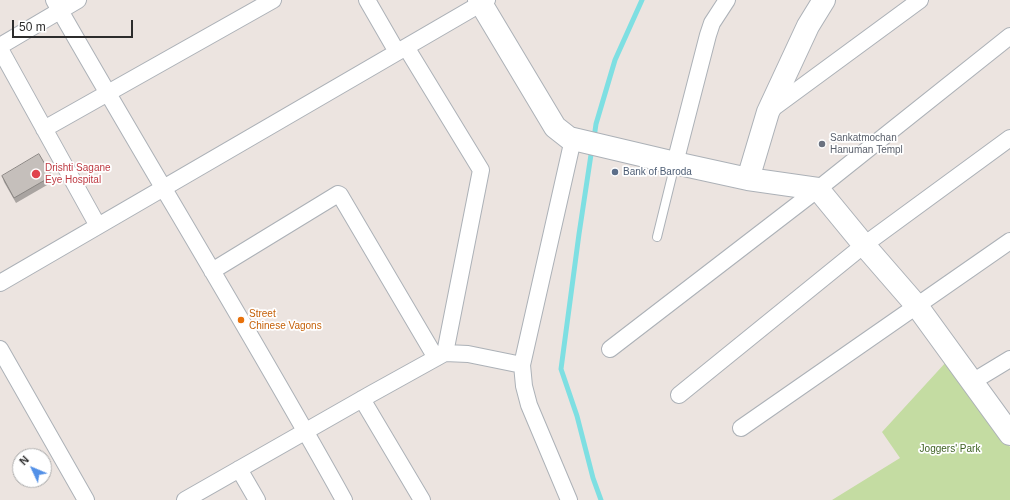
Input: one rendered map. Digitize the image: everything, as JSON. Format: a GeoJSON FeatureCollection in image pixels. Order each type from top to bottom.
{"type":"FeatureCollection","features":[{"type":"Feature","properties":{"kind":"street"},"geometry":{"type":"LineString","coordinates":[[78,0],[57,5],[0,48],[98,226]]}},
{"type":"Feature","properties":{"kind":"street"},"geometry":{"type":"LineString","coordinates":[[44,129],[273,0]]}},
{"type":"Feature","properties":{"kind":"street"},"geometry":{"type":"LineString","coordinates":[[367,0],[402,50],[481,170],[441,355]]}},
{"type":"Feature","properties":{"kind":"street"},"geometry":{"type":"LineString","coordinates":[[675,163],[708,35],[712,24],[726,0]]}},
{"type":"Feature","properties":{"kind":"street"},"geometry":{"type":"LineString","coordinates":[[748,179],[768,112],[808,26],[824,0]]}},
{"type":"Feature","properties":{"kind":"street"},"geometry":{"type":"LineString","coordinates":[[768,112],[920,0]]}},
{"type":"Feature","properties":{"kind":"street"},"geometry":{"type":"LineString","coordinates":[[0,282],[402,50],[482,1],[555,127],[569,138],[748,179],[818,189],[917,306],[1010,434]]}},
{"type":"Feature","properties":{"kind":"street"},"geometry":{"type":"LineString","coordinates":[[57,5],[306,431],[344,500]]}},
{"type":"Feature","properties":{"kind":"street"},"geometry":{"type":"LineString","coordinates":[[610,349],[818,189],[1010,36]]}},
{"type":"Feature","properties":{"kind":"street"},"geometry":{"type":"LineString","coordinates":[[679,395],[864,245],[1010,138]]}},
{"type":"Feature","properties":{"kind":"street"},"geometry":{"type":"LineString","coordinates":[[569,500],[529,405],[524,386],[522,365],[578,140]]}},
{"type":"Feature","properties":{"kind":"street"},"geometry":{"type":"LineString","coordinates":[[212,271],[338,194],[343,197],[441,355]]}},
{"type":"Feature","properties":{"kind":"street"},"geometry":{"type":"LineString","coordinates":[[741,428],[1010,241]]}},
{"type":"Feature","properties":{"kind":"street"},"geometry":{"type":"LineString","coordinates":[[0,349],[86,500]]}},
{"type":"Feature","properties":{"kind":"street"},"geometry":{"type":"LineString","coordinates":[[185,500],[441,355],[468,354],[522,365]]}},
{"type":"Feature","properties":{"kind":"street"},"geometry":{"type":"LineString","coordinates":[[972,382],[1010,359]]}},
{"type":"Feature","properties":{"kind":"street"},"geometry":{"type":"LineString","coordinates":[[362,399],[422,500]]}},
{"type":"Feature","properties":{"kind":"street"},"geometry":{"type":"LineString","coordinates":[[239,469],[257,500]]}},
{"type":"Feature","properties":{"kind":"lane"},"geometry":{"type":"LineString","coordinates":[[656,237],[675,163]]}},
{"type":"Feature","properties":{"kind":"green space","name":"Joggers' Park"},"geometry":{"type":"Polygon","coordinates":[[[947,361],[1010,447],[1010,500],[832,500],[900,458],[882,432],[947,361]]]}},
{"type":"Feature","properties":{"kind":"building"},"geometry":{"type":"Polygon","coordinates":[[[39,154],[52,176],[14,198],[2,176],[39,154]]]}},
{"type":"Feature","properties":{"kind":"waterway"},"geometry":{"type":"LineString","coordinates":[[594,138],[596,124],[615,60],[642,0]]}},
{"type":"Feature","properties":{"kind":"waterway"},"geometry":{"type":"LineString","coordinates":[[592,148],[561,369],[577,416],[593,478],[601,500]]}},
{"type":"Feature","properties":{"kind":"place","name":"Sankatmochan Hanuman Templ"},"geometry":{"type":"Point","coordinates":[822,144]}},
{"type":"Feature","properties":{"kind":"place","name":"Bank of Baroda"},"geometry":{"type":"Point","coordinates":[615,172]}},
{"type":"Feature","properties":{"kind":"place","name":"Drishti Sagane Eye Hospital"},"geometry":{"type":"Point","coordinates":[36,174]}},
{"type":"Feature","properties":{"kind":"place","name":"Street Chinese Vagons"},"geometry":{"type":"Point","coordinates":[241,320]}}]}
